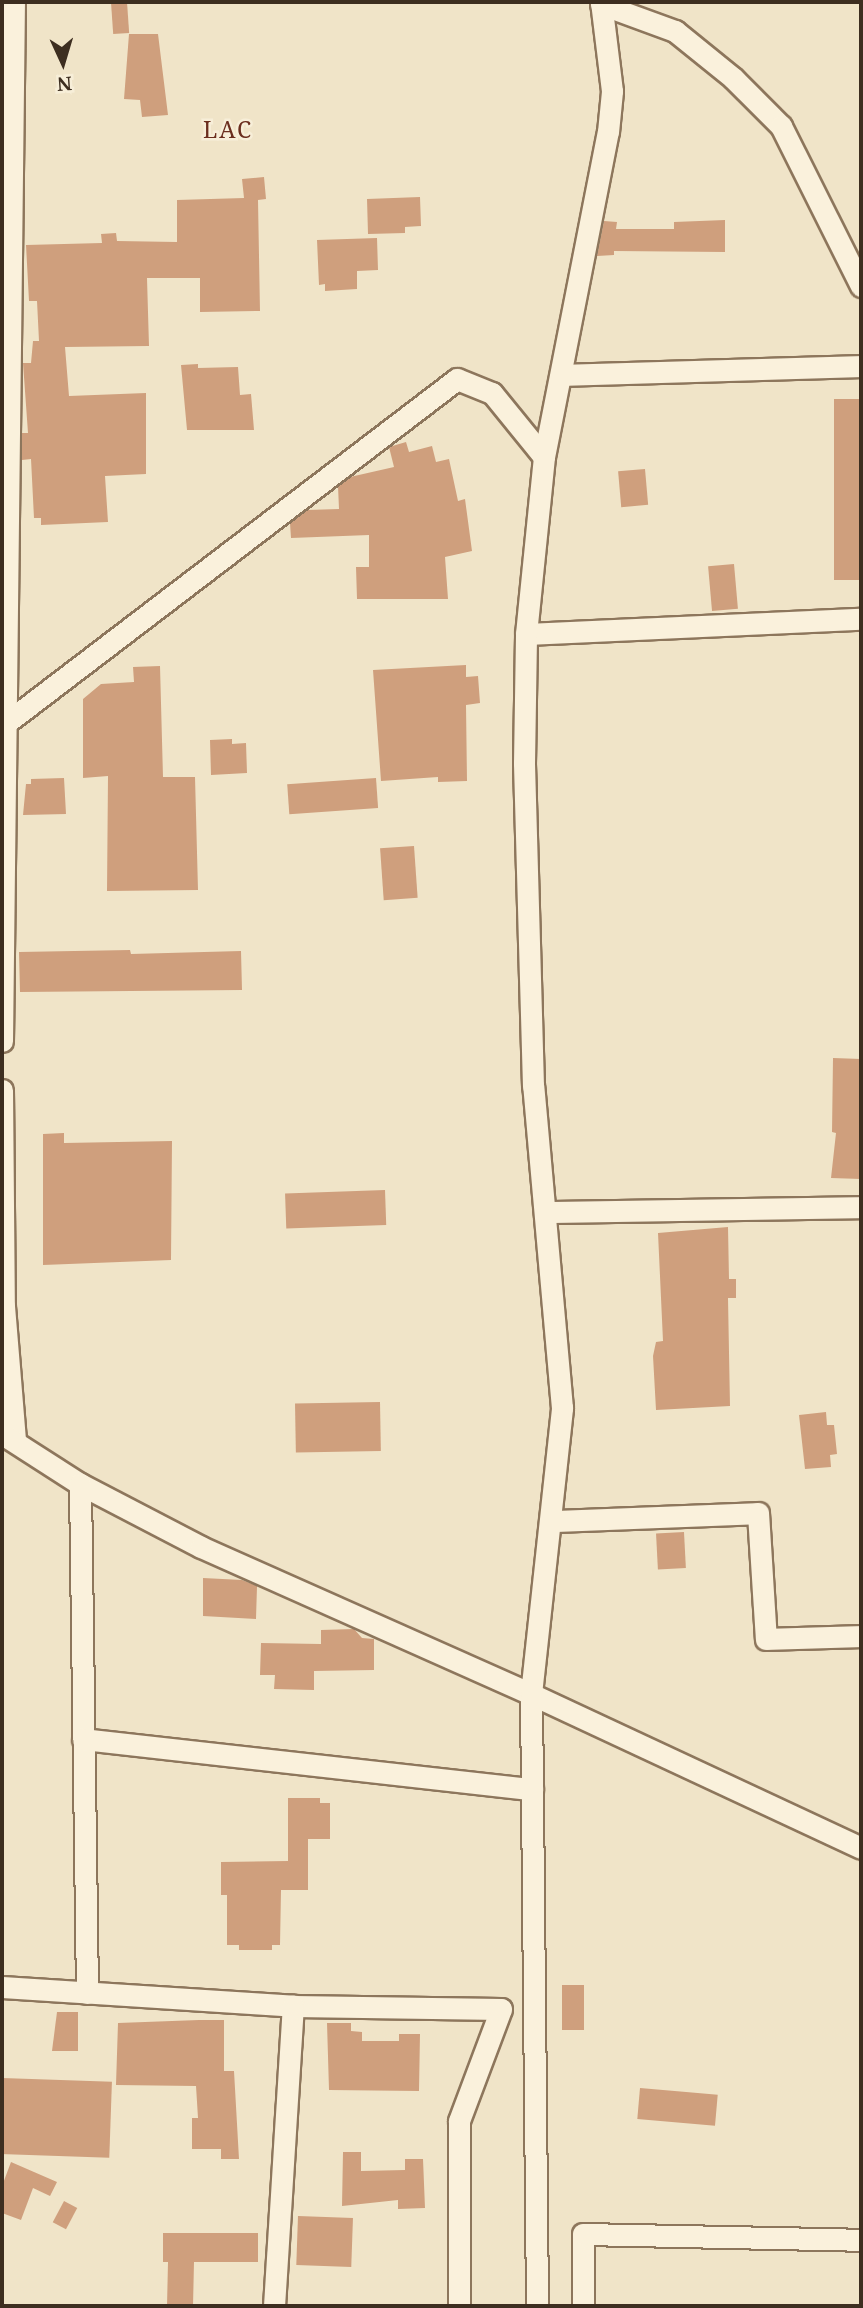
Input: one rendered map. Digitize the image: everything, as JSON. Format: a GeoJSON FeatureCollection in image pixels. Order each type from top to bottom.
{"type":"FeatureCollection","features":[{"type":"Feature","properties":{"kind":"street"},"geometry":{"type":"LineString","coordinates":[[2,1041],[14,2]]}},
{"type":"Feature","properties":{"kind":"street"},"geometry":{"type":"LineString","coordinates":[[537,2306],[531,1694],[553,1521],[562,1408],[527,949],[526,634],[544,457],[612,91],[601,3],[675,31],[733,78],[781,126],[861,286]]}},
{"type":"Feature","properties":{"kind":"street"},"geometry":{"type":"LineString","coordinates":[[561,375],[861,366]]}},
{"type":"Feature","properties":{"kind":"street"},"geometry":{"type":"LineString","coordinates":[[4,724],[457,379],[492,393],[544,457]]}},
{"type":"Feature","properties":{"kind":"street"},"geometry":{"type":"LineString","coordinates":[[526,634],[861,619]]}},
{"type":"Feature","properties":{"kind":"street"},"geometry":{"type":"LineString","coordinates":[[2,1090],[8,1436],[80,1484],[201,1547],[531,1694],[861,1848]]}},
{"type":"Feature","properties":{"kind":"street"},"geometry":{"type":"LineString","coordinates":[[545,1212],[861,1207]]}},
{"type":"Feature","properties":{"kind":"street"},"geometry":{"type":"LineString","coordinates":[[80,1484],[87,1993]]}},
{"type":"Feature","properties":{"kind":"street"},"geometry":{"type":"LineString","coordinates":[[553,1521],[758,1513],[766,1639],[861,1636]]}},
{"type":"Feature","properties":{"kind":"street"},"geometry":{"type":"LineString","coordinates":[[83,1739],[532,1789]]}},
{"type":"Feature","properties":{"kind":"street"},"geometry":{"type":"LineString","coordinates":[[2,1987],[293,2006],[501,2009],[459,2121],[459,2306]]}},
{"type":"Feature","properties":{"kind":"street"},"geometry":{"type":"LineString","coordinates":[[274,2306],[293,2006]]}},
{"type":"Feature","properties":{"kind":"street"},"geometry":{"type":"LineString","coordinates":[[583,2306],[583,2234],[861,2240]]}},
{"type":"Feature","properties":{"kind":"building"},"geometry":{"type":"Polygon","coordinates":[[[127,2],[129,33],[113,34],[111,3],[127,2]]]}},
{"type":"Feature","properties":{"kind":"building"},"geometry":{"type":"Polygon","coordinates":[[[129,34],[158,34],[168,115],[142,117],[140,100],[124,99],[129,34]]]}},
{"type":"Feature","properties":{"kind":"building"},"geometry":{"type":"Polygon","coordinates":[[[264,177],[266,199],[258,200],[260,311],[200,312],[200,278],[147,278],[149,346],[65,347],[69,396],[146,393],[146,474],[105,476],[108,522],[41,525],[41,518],[34,518],[31,459],[22,460],[22,433],[28,433],[23,363],[31,363],[33,341],[39,341],[37,301],[29,301],[26,245],[102,243],[101,234],[116,233],[117,241],[177,242],[177,200],[244,198],[242,179],[264,177]]]}},
{"type":"Feature","properties":{"kind":"building"},"geometry":{"type":"Polygon","coordinates":[[[420,197],[421,226],[405,227],[405,233],[368,234],[367,199],[420,197]]]}},
{"type":"Feature","properties":{"kind":"building"},"geometry":{"type":"Polygon","coordinates":[[[725,220],[725,252],[614,251],[614,255],[597,256],[604,221],[617,222],[616,229],[674,229],[674,222],[725,220]]]}},
{"type":"Feature","properties":{"kind":"building"},"geometry":{"type":"Polygon","coordinates":[[[377,238],[378,270],[357,271],[357,289],[325,291],[325,284],[319,285],[317,240],[377,238]]]}},
{"type":"Feature","properties":{"kind":"building"},"geometry":{"type":"Polygon","coordinates":[[[198,364],[198,368],[238,367],[240,395],[251,394],[254,430],[187,430],[181,365],[198,364]]]}},
{"type":"Feature","properties":{"kind":"building"},"geometry":{"type":"Polygon","coordinates":[[[834,399],[861,399],[861,580],[834,580],[834,399]]]}},
{"type":"Feature","properties":{"kind":"building"},"geometry":{"type":"Polygon","coordinates":[[[406,442],[409,452],[432,446],[436,462],[449,459],[458,501],[465,499],[472,551],[445,557],[448,599],[357,599],[356,567],[369,567],[369,535],[291,538],[290,523],[307,510],[339,509],[338,486],[350,477],[394,467],[389,447],[406,442]]]}},
{"type":"Feature","properties":{"kind":"building"},"geometry":{"type":"Polygon","coordinates":[[[645,469],[648,505],[621,507],[618,471],[645,469]]]}},
{"type":"Feature","properties":{"kind":"building"},"geometry":{"type":"Polygon","coordinates":[[[734,564],[738,609],[712,611],[708,566],[734,564]]]}},
{"type":"Feature","properties":{"kind":"building"},"geometry":{"type":"Polygon","coordinates":[[[466,665],[466,677],[478,676],[480,703],[466,705],[467,781],[438,782],[438,777],[381,781],[373,670],[466,665]]]}},
{"type":"Feature","properties":{"kind":"building"},"geometry":{"type":"Polygon","coordinates":[[[160,666],[163,777],[195,777],[198,890],[107,891],[108,776],[83,778],[83,699],[101,684],[134,682],[133,667],[160,666]]]}},
{"type":"Feature","properties":{"kind":"building"},"geometry":{"type":"Polygon","coordinates":[[[232,739],[232,744],[246,743],[247,773],[211,775],[210,740],[232,739]]]}},
{"type":"Feature","properties":{"kind":"building"},"geometry":{"type":"Polygon","coordinates":[[[64,778],[66,814],[23,815],[26,784],[31,784],[31,779],[64,778]]]}},
{"type":"Feature","properties":{"kind":"building"},"geometry":{"type":"Polygon","coordinates":[[[376,778],[378,808],[289,814],[287,784],[376,778]]]}},
{"type":"Feature","properties":{"kind":"building"},"geometry":{"type":"Polygon","coordinates":[[[414,846],[418,898],[384,900],[380,848],[414,846]]]}},
{"type":"Feature","properties":{"kind":"building"},"geometry":{"type":"Polygon","coordinates":[[[130,950],[131,954],[241,951],[242,990],[20,992],[19,952],[130,950]]]}},
{"type":"Feature","properties":{"kind":"building"},"geometry":{"type":"Polygon","coordinates":[[[833,1058],[861,1059],[861,1179],[831,1178],[836,1133],[832,1132],[833,1058]]]}},
{"type":"Feature","properties":{"kind":"building"},"geometry":{"type":"Polygon","coordinates":[[[64,1133],[64,1143],[172,1141],[171,1260],[43,1265],[43,1134],[64,1133]]]}},
{"type":"Feature","properties":{"kind":"building"},"geometry":{"type":"Polygon","coordinates":[[[385,1190],[386,1225],[286,1228],[285,1193],[385,1190]]]}},
{"type":"Feature","properties":{"kind":"building"},"geometry":{"type":"Polygon","coordinates":[[[728,1227],[729,1279],[736,1279],[736,1298],[728,1298],[730,1406],[656,1410],[653,1356],[656,1342],[663,1341],[658,1233],[728,1227]]]}},
{"type":"Feature","properties":{"kind":"building"},"geometry":{"type":"Polygon","coordinates":[[[380,1402],[381,1451],[296,1452],[295,1403],[380,1402]]]}},
{"type":"Feature","properties":{"kind":"building"},"geometry":{"type":"Polygon","coordinates":[[[826,1412],[827,1425],[834,1425],[837,1454],[830,1455],[831,1467],[805,1469],[799,1415],[826,1412]]]}},
{"type":"Feature","properties":{"kind":"building"},"geometry":{"type":"Polygon","coordinates":[[[684,1532],[686,1568],[658,1569],[656,1533],[684,1532]]]}},
{"type":"Feature","properties":{"kind":"building"},"geometry":{"type":"Polygon","coordinates":[[[203,1578],[242,1580],[257,1586],[256,1619],[203,1616],[203,1578]]]}},
{"type":"Feature","properties":{"kind":"building"},"geometry":{"type":"Polygon","coordinates":[[[354,1629],[362,1638],[374,1639],[374,1670],[314,1671],[314,1690],[274,1689],[275,1675],[260,1675],[261,1643],[321,1644],[321,1630],[354,1629]]]}},
{"type":"Feature","properties":{"kind":"building"},"geometry":{"type":"Polygon","coordinates":[[[288,1798],[320,1798],[320,1803],[330,1803],[330,1839],[308,1839],[308,1890],[281,1890],[280,1945],[272,1945],[272,1950],[239,1950],[239,1945],[227,1945],[227,1895],[221,1895],[221,1862],[288,1861],[288,1798]]]}},
{"type":"Feature","properties":{"kind":"building"},"geometry":{"type":"Polygon","coordinates":[[[562,1985],[584,1985],[584,2030],[562,2030],[562,1985]]]}},
{"type":"Feature","properties":{"kind":"building"},"geometry":{"type":"Polygon","coordinates":[[[57,2012],[78,2012],[78,2051],[52,2051],[57,2012]]]}},
{"type":"Feature","properties":{"kind":"building"},"geometry":{"type":"Polygon","coordinates":[[[224,2020],[224,2071],[234,2071],[239,2159],[221,2159],[221,2149],[192,2149],[192,2118],[198,2118],[196,2086],[116,2085],[118,2023],[224,2020]]]}},
{"type":"Feature","properties":{"kind":"building"},"geometry":{"type":"Polygon","coordinates":[[[327,2023],[351,2023],[351,2031],[362,2032],[362,2041],[399,2041],[399,2034],[420,2034],[419,2091],[329,2090],[327,2023]]]}},
{"type":"Feature","properties":{"kind":"building"},"geometry":{"type":"Polygon","coordinates":[[[2,2078],[112,2082],[109,2158],[2,2154],[2,2078]]]}},
{"type":"Feature","properties":{"kind":"building"},"geometry":{"type":"Polygon","coordinates":[[[640,2088],[718,2095],[715,2126],[637,2119],[640,2088]]]}},
{"type":"Feature","properties":{"kind":"building"},"geometry":{"type":"Polygon","coordinates":[[[343,2152],[361,2152],[361,2171],[405,2170],[405,2159],[423,2159],[425,2208],[398,2209],[398,2200],[342,2206],[343,2152]]]}},
{"type":"Feature","properties":{"kind":"building"},"geometry":{"type":"Polygon","coordinates":[[[11,2162],[57,2182],[50,2196],[33,2188],[21,2220],[2,2213],[2,2186],[11,2162]]]}},
{"type":"Feature","properties":{"kind":"building"},"geometry":{"type":"Polygon","coordinates":[[[64,2201],[77,2208],[66,2229],[53,2222],[64,2201]]]}},
{"type":"Feature","properties":{"kind":"building"},"geometry":{"type":"Polygon","coordinates":[[[298,2216],[353,2218],[351,2267],[296,2265],[298,2216]]]}},
{"type":"Feature","properties":{"kind":"building"},"geometry":{"type":"Polygon","coordinates":[[[163,2233],[258,2233],[258,2262],[194,2262],[193,2306],[167,2306],[168,2262],[163,2262],[163,2233]]]}},
{"type":"Feature","properties":{"kind":"district","name":"LAC"},"geometry":{"type":"Point","coordinates":[228,129]}}]}
